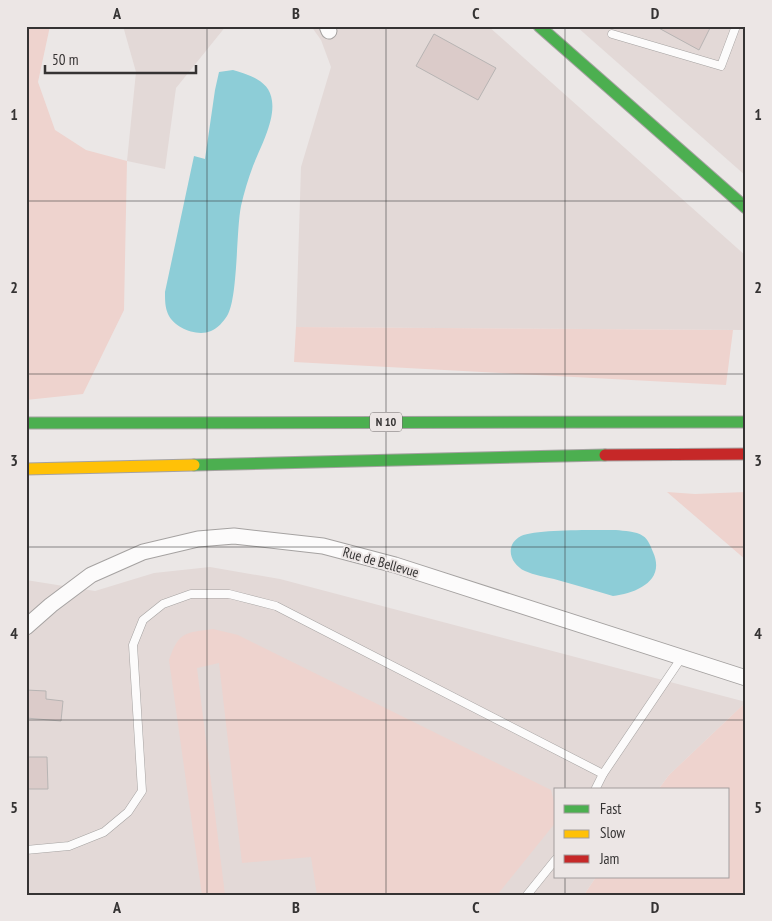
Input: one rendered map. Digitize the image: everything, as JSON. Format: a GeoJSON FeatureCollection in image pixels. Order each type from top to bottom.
{"type":"FeatureCollection","features":[{"type":"Feature","properties":{"kind":"main road"},"geometry":{"type":"LineString","coordinates":[[539,26],[746,208]]}},
{"type":"Feature","properties":{"kind":"main road","name":"N 10"},"geometry":{"type":"LineString","coordinates":[[26,422],[746,422]]}},
{"type":"Feature","properties":{"kind":"main road"},"geometry":{"type":"LineString","coordinates":[[244,452],[571,456]]}},
{"type":"Feature","properties":{"kind":"main road"},"geometry":{"type":"LineString","coordinates":[[26,469],[571,456],[746,454]]}},
{"type":"Feature","properties":{"kind":"street","name":"Rue de Bellevue"},"geometry":{"type":"LineString","coordinates":[[26,627],[51,605],[91,575],[143,552],[198,538],[234,536],[324,546],[394,565],[746,678]]}},
{"type":"Feature","properties":{"kind":"lane"},"geometry":{"type":"LineString","coordinates":[[612,34],[721,66],[736,26]]}},
{"type":"Feature","properties":{"kind":"lane"},"geometry":{"type":"LineString","coordinates":[[26,850],[70,846],[104,832],[128,812],[142,792],[133,645],[144,620],[163,604],[191,594],[229,594],[276,606],[602,774]]}},
{"type":"Feature","properties":{"kind":"lane"},"geometry":{"type":"LineString","coordinates":[[596,788],[602,774],[682,657]]}},
{"type":"Feature","properties":{"kind":"lane"},"geometry":{"type":"LineString","coordinates":[[527,895],[554,861]]}},
{"type":"Feature","properties":{"kind":"shaded area"},"geometry":{"type":"Polygon","coordinates":[[[26,26],[50,26],[38,82],[55,130],[86,150],[127,161],[124,310],[83,394],[26,400],[26,26]]]}},
{"type":"Feature","properties":{"kind":"shaded area"},"geometry":{"type":"Polygon","coordinates":[[[123,26],[226,26],[176,88],[165,169],[127,161],[136,72],[123,26]]]}},
{"type":"Feature","properties":{"kind":"shaded area"},"geometry":{"type":"Polygon","coordinates":[[[311,26],[488,26],[746,256],[746,330],[296,327],[301,167],[331,67],[321,40],[311,26]]]}},
{"type":"Feature","properties":{"kind":"shaded area"},"geometry":{"type":"Polygon","coordinates":[[[576,26],[746,26],[746,176],[576,26]]]}},
{"type":"Feature","properties":{"kind":"shaded area"},"geometry":{"type":"Polygon","coordinates":[[[296,327],[733,330],[726,385],[294,362],[296,327]]]}},
{"type":"Feature","properties":{"kind":"shaded area"},"geometry":{"type":"Polygon","coordinates":[[[667,492],[695,494],[746,492],[746,560],[667,492]]]}},
{"type":"Feature","properties":{"kind":"shaded area"},"geometry":{"type":"Polygon","coordinates":[[[210,567],[280,579],[746,702],[669,775],[659,788],[554,788],[554,878],[595,878],[584,895],[26,895],[26,580],[95,591],[154,573],[210,567]]]}},
{"type":"Feature","properties":{"kind":"shaded area"},"geometry":{"type":"Polygon","coordinates":[[[213,629],[238,635],[551,790],[554,802],[554,824],[497,895],[317,895],[311,857],[242,863],[219,663],[197,668],[225,895],[202,895],[169,660],[176,643],[184,635],[213,629]]]}},
{"type":"Feature","properties":{"kind":"shaded area"},"geometry":{"type":"Polygon","coordinates":[[[746,702],[746,895],[584,895],[595,878],[730,878],[730,788],[659,788],[669,775],[746,702]]]}},
{"type":"Feature","properties":{"kind":"water"},"geometry":{"type":"Polygon","coordinates":[[[233,70],[258,80],[267,88],[272,101],[271,117],[249,176],[241,206],[231,307],[220,325],[211,331],[199,333],[186,330],[171,319],[166,309],[165,292],[194,156],[205,159],[219,72],[233,70]]]}},
{"type":"Feature","properties":{"kind":"water"},"geometry":{"type":"Polygon","coordinates":[[[567,530],[633,532],[645,537],[656,562],[652,578],[646,584],[631,592],[613,596],[540,576],[520,568],[511,554],[512,544],[521,536],[529,534],[567,530]]]}},
{"type":"Feature","properties":{"kind":"building"},"geometry":{"type":"Polygon","coordinates":[[[655,26],[711,26],[699,50],[655,26]]]}},
{"type":"Feature","properties":{"kind":"building"},"geometry":{"type":"Polygon","coordinates":[[[434,34],[496,68],[478,100],[416,66],[434,34]]]}},
{"type":"Feature","properties":{"kind":"building"},"geometry":{"type":"Polygon","coordinates":[[[26,690],[46,691],[46,699],[63,701],[61,721],[26,718],[26,690]]]}},
{"type":"Feature","properties":{"kind":"building"},"geometry":{"type":"Polygon","coordinates":[[[26,757],[47,757],[48,789],[26,789],[26,757]]]}},
{"type":"Feature","properties":{"kind":"traffic: fast"},"geometry":{"type":"LineString","coordinates":[[539,26],[746,208]]}},
{"type":"Feature","properties":{"kind":"traffic: fast"},"geometry":{"type":"LineString","coordinates":[[26,423],[746,422]]}},
{"type":"Feature","properties":{"kind":"traffic: fast"},"geometry":{"type":"LineString","coordinates":[[194,465],[605,455]]}},
{"type":"Feature","properties":{"kind":"traffic: slow"},"geometry":{"type":"LineString","coordinates":[[26,469],[194,465]]}},
{"type":"Feature","properties":{"kind":"traffic: jam"},"geometry":{"type":"LineString","coordinates":[[605,455],[746,454]]}}]}
